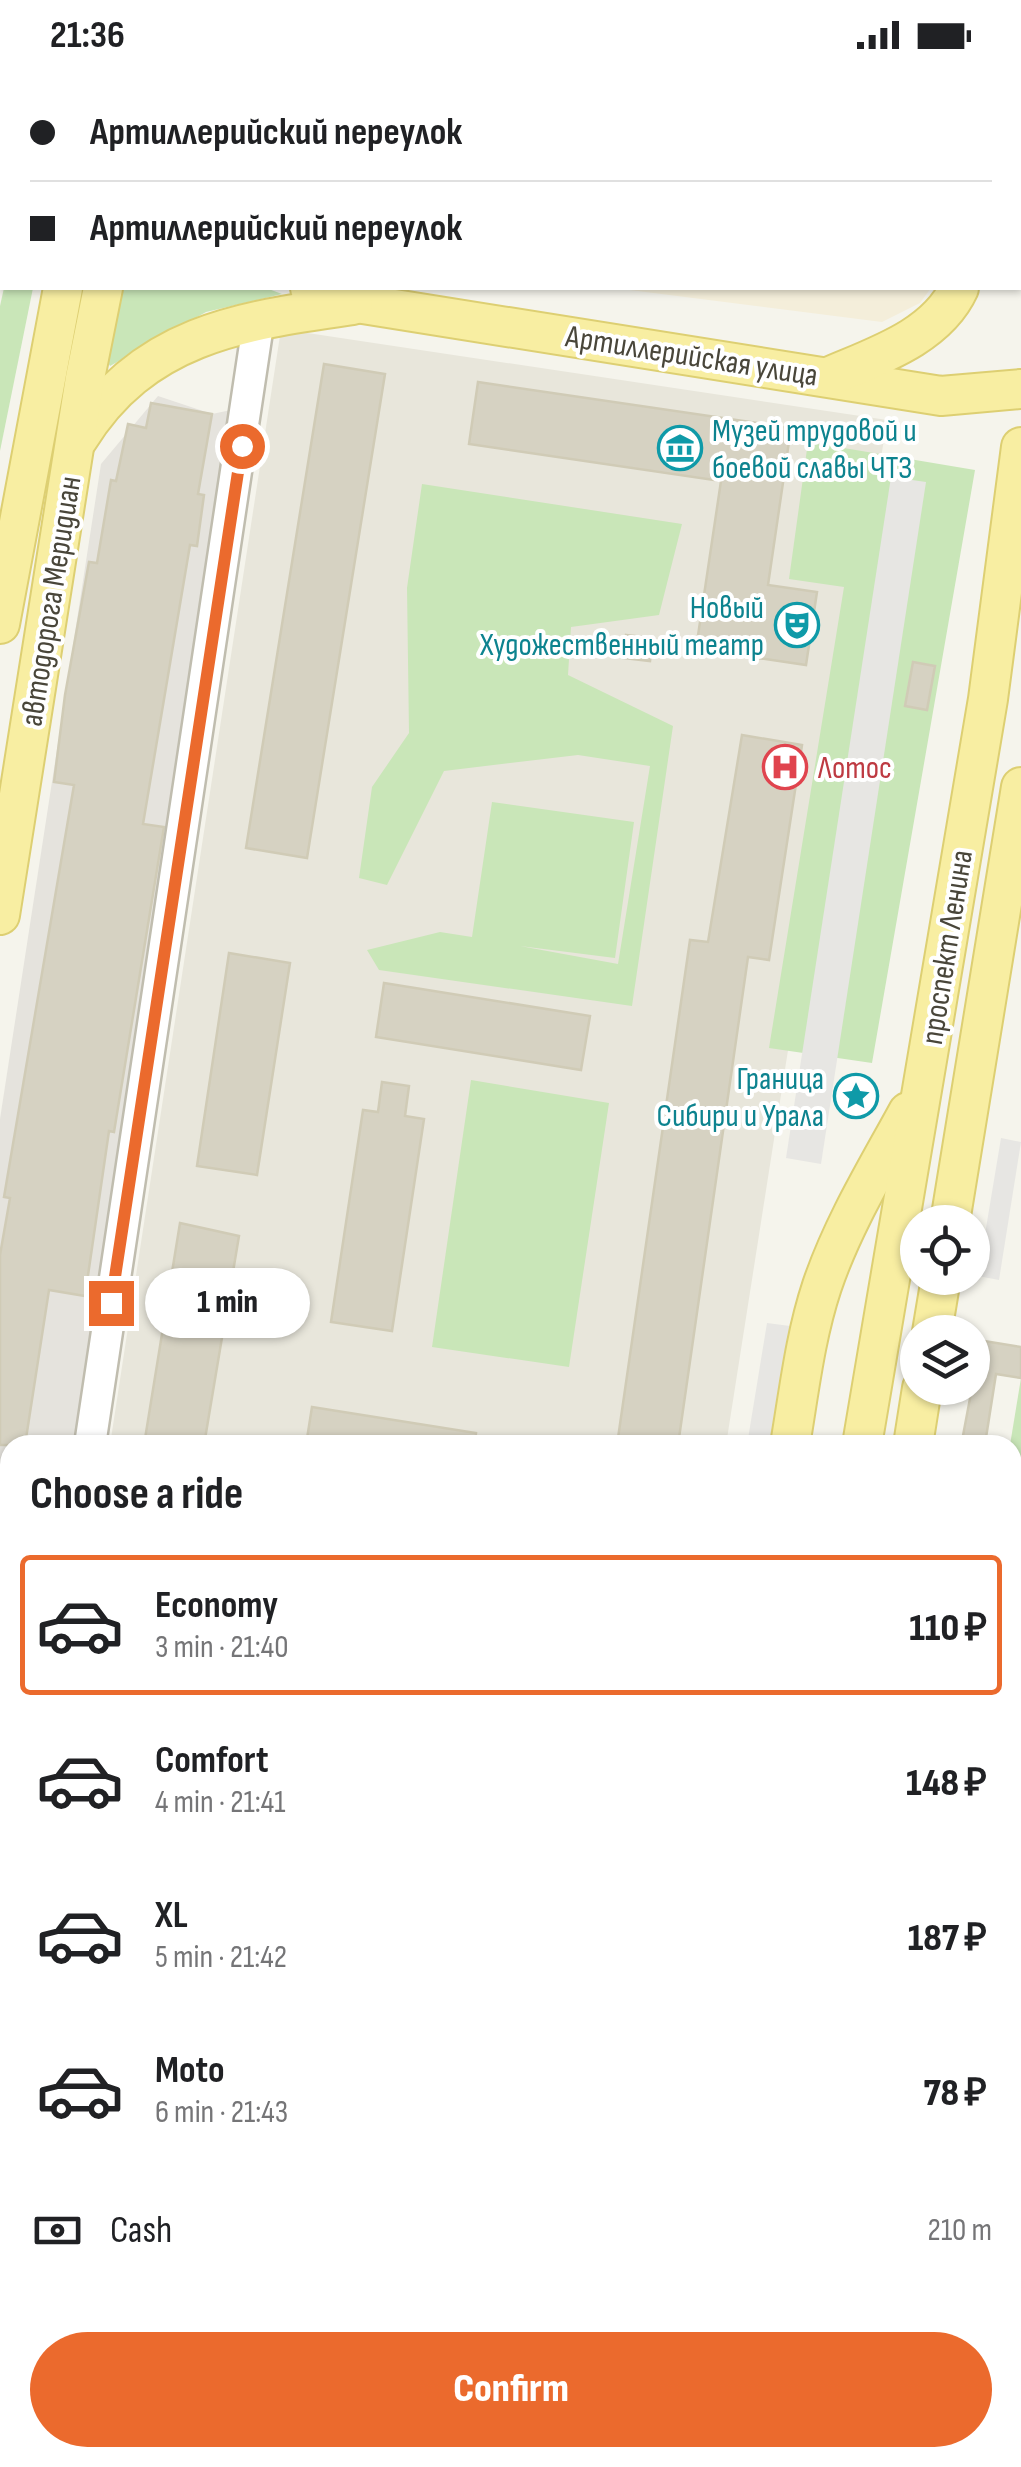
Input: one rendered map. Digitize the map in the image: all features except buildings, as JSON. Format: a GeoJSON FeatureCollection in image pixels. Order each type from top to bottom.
{"type":"FeatureCollection","features":[{"type":"Feature","properties":{"kind":"main road","name":"автодорога Меридиан"},"geometry":{"type":"LineString","coordinates":[[0,624],[63,290]]}},
{"type":"Feature","properties":{"kind":"main road","name":"автодорога Меридиан"},"geometry":{"type":"LineString","coordinates":[[0,915],[74,445],[104,290]]}},
{"type":"Feature","properties":{"kind":"main road","name":"Артиллерийская улица"},"geometry":{"type":"LineString","coordinates":[[317,290],[363,304],[941,396],[1021,390]]}},
{"type":"Feature","properties":{"kind":"main road"},"geometry":{"type":"LineString","coordinates":[[827,377],[908,339],[941,316],[957,290]]}},
{"type":"Feature","properties":{"kind":"main road","name":"Артиллерийская улица"},"geometry":{"type":"LineString","coordinates":[[74,445],[93,414],[132,374],[182,344],[259,318],[363,304]]}},
{"type":"Feature","properties":{"kind":"main road","name":"проспект Ленина"},"geometry":{"type":"LineString","coordinates":[[864,1435],[988,698],[1021,447]]}},
{"type":"Feature","properties":{"kind":"main road","name":"проспект Ленина"},"geometry":{"type":"LineString","coordinates":[[953,1205],[1021,787]]}},
{"type":"Feature","properties":{"kind":"main road"},"geometry":{"type":"LineString","coordinates":[[792,1435],[808,1336],[822,1287],[846,1225],[923,1084]]}},
{"type":"Feature","properties":{"kind":"main road"},"geometry":{"type":"LineString","coordinates":[[915,1435],[919,1405]]}},
{"type":"Feature","properties":{"kind":"street"},"geometry":{"type":"LineString","coordinates":[[91,1435],[259,318]]}},
{"type":"Feature","properties":{"kind":"shaded area"},"geometry":{"type":"Polygon","coordinates":[[[630,290],[930,290],[920,303],[882,322],[630,290]]]}},
{"type":"Feature","properties":{"kind":"shaded area"},"geometry":{"type":"Polygon","coordinates":[[[281,329],[887,420],[728,1435],[112,1435],[281,329]]]}},
{"type":"Feature","properties":{"kind":"shaded area"},"geometry":{"type":"Polygon","coordinates":[[[158,396],[212,414],[231,410],[76,1435],[0,1435],[0,1119],[101,464],[158,396]]]}},
{"type":"Feature","properties":{"kind":"shaded area"},"geometry":{"type":"Polygon","coordinates":[[[891,477],[926,482],[821,1164],[786,1158],[891,477]]]}},
{"type":"Feature","properties":{"kind":"shaded area"},"geometry":{"type":"Polygon","coordinates":[[[1001,1138],[1021,1142],[999,1280],[990,1278],[990,1205],[1001,1138]]]}},
{"type":"Feature","properties":{"kind":"shaded area"},"geometry":{"type":"Polygon","coordinates":[[[767,1323],[790,1326],[773,1435],[749,1435],[767,1323]]]}},
{"type":"Feature","properties":{"kind":"green space"},"geometry":{"type":"Polygon","coordinates":[[[4,290],[33,290],[0,451],[0,306],[4,290]]]}},
{"type":"Feature","properties":{"kind":"green space"},"geometry":{"type":"Polygon","coordinates":[[[121,290],[271,290],[282,294],[206,312],[110,366],[104,356],[121,290]]]}},
{"type":"Feature","properties":{"kind":"green space"},"geometry":{"type":"Polygon","coordinates":[[[808,442],[975,470],[872,1063],[769,1048],[844,587],[789,579],[808,442]]]}},
{"type":"Feature","properties":{"kind":"green space"},"geometry":{"type":"Polygon","coordinates":[[[422,484],[682,524],[659,615],[571,627],[568,675],[673,726],[632,1006],[379,970],[367,950],[440,932],[472,937],[492,802],[634,822],[615,958],[520,946],[618,964],[650,766],[578,755],[444,771],[387,885],[359,878],[372,787],[409,733],[407,588],[422,484]]]}},
{"type":"Feature","properties":{"kind":"green space"},"geometry":{"type":"Polygon","coordinates":[[[471,1080],[609,1103],[569,1367],[432,1347],[471,1080]]]}},
{"type":"Feature","properties":{"kind":"green space"},"geometry":{"type":"Polygon","coordinates":[[[1021,1378],[1021,1435],[1012,1435],[1021,1378]]]}},
{"type":"Feature","properties":{"kind":"place","name":"Музей трудовой и боевой славы ЧТЗ"},"geometry":{"type":"Point","coordinates":[680,448]}},
{"type":"Feature","properties":{"kind":"place","name":"Новый Художественный театр"},"geometry":{"type":"Point","coordinates":[797,625]}},
{"type":"Feature","properties":{"kind":"place","name":"Лотос"},"geometry":{"type":"Point","coordinates":[785,767]}},
{"type":"Feature","properties":{"kind":"place","name":"Граница Сибири и Урала"},"geometry":{"type":"Point","coordinates":[856,1096]}},
{"type":"Feature","properties":{"kind":"route"},"geometry":{"type":"LineString","coordinates":[[111,1303],[242,446]]}}]}
